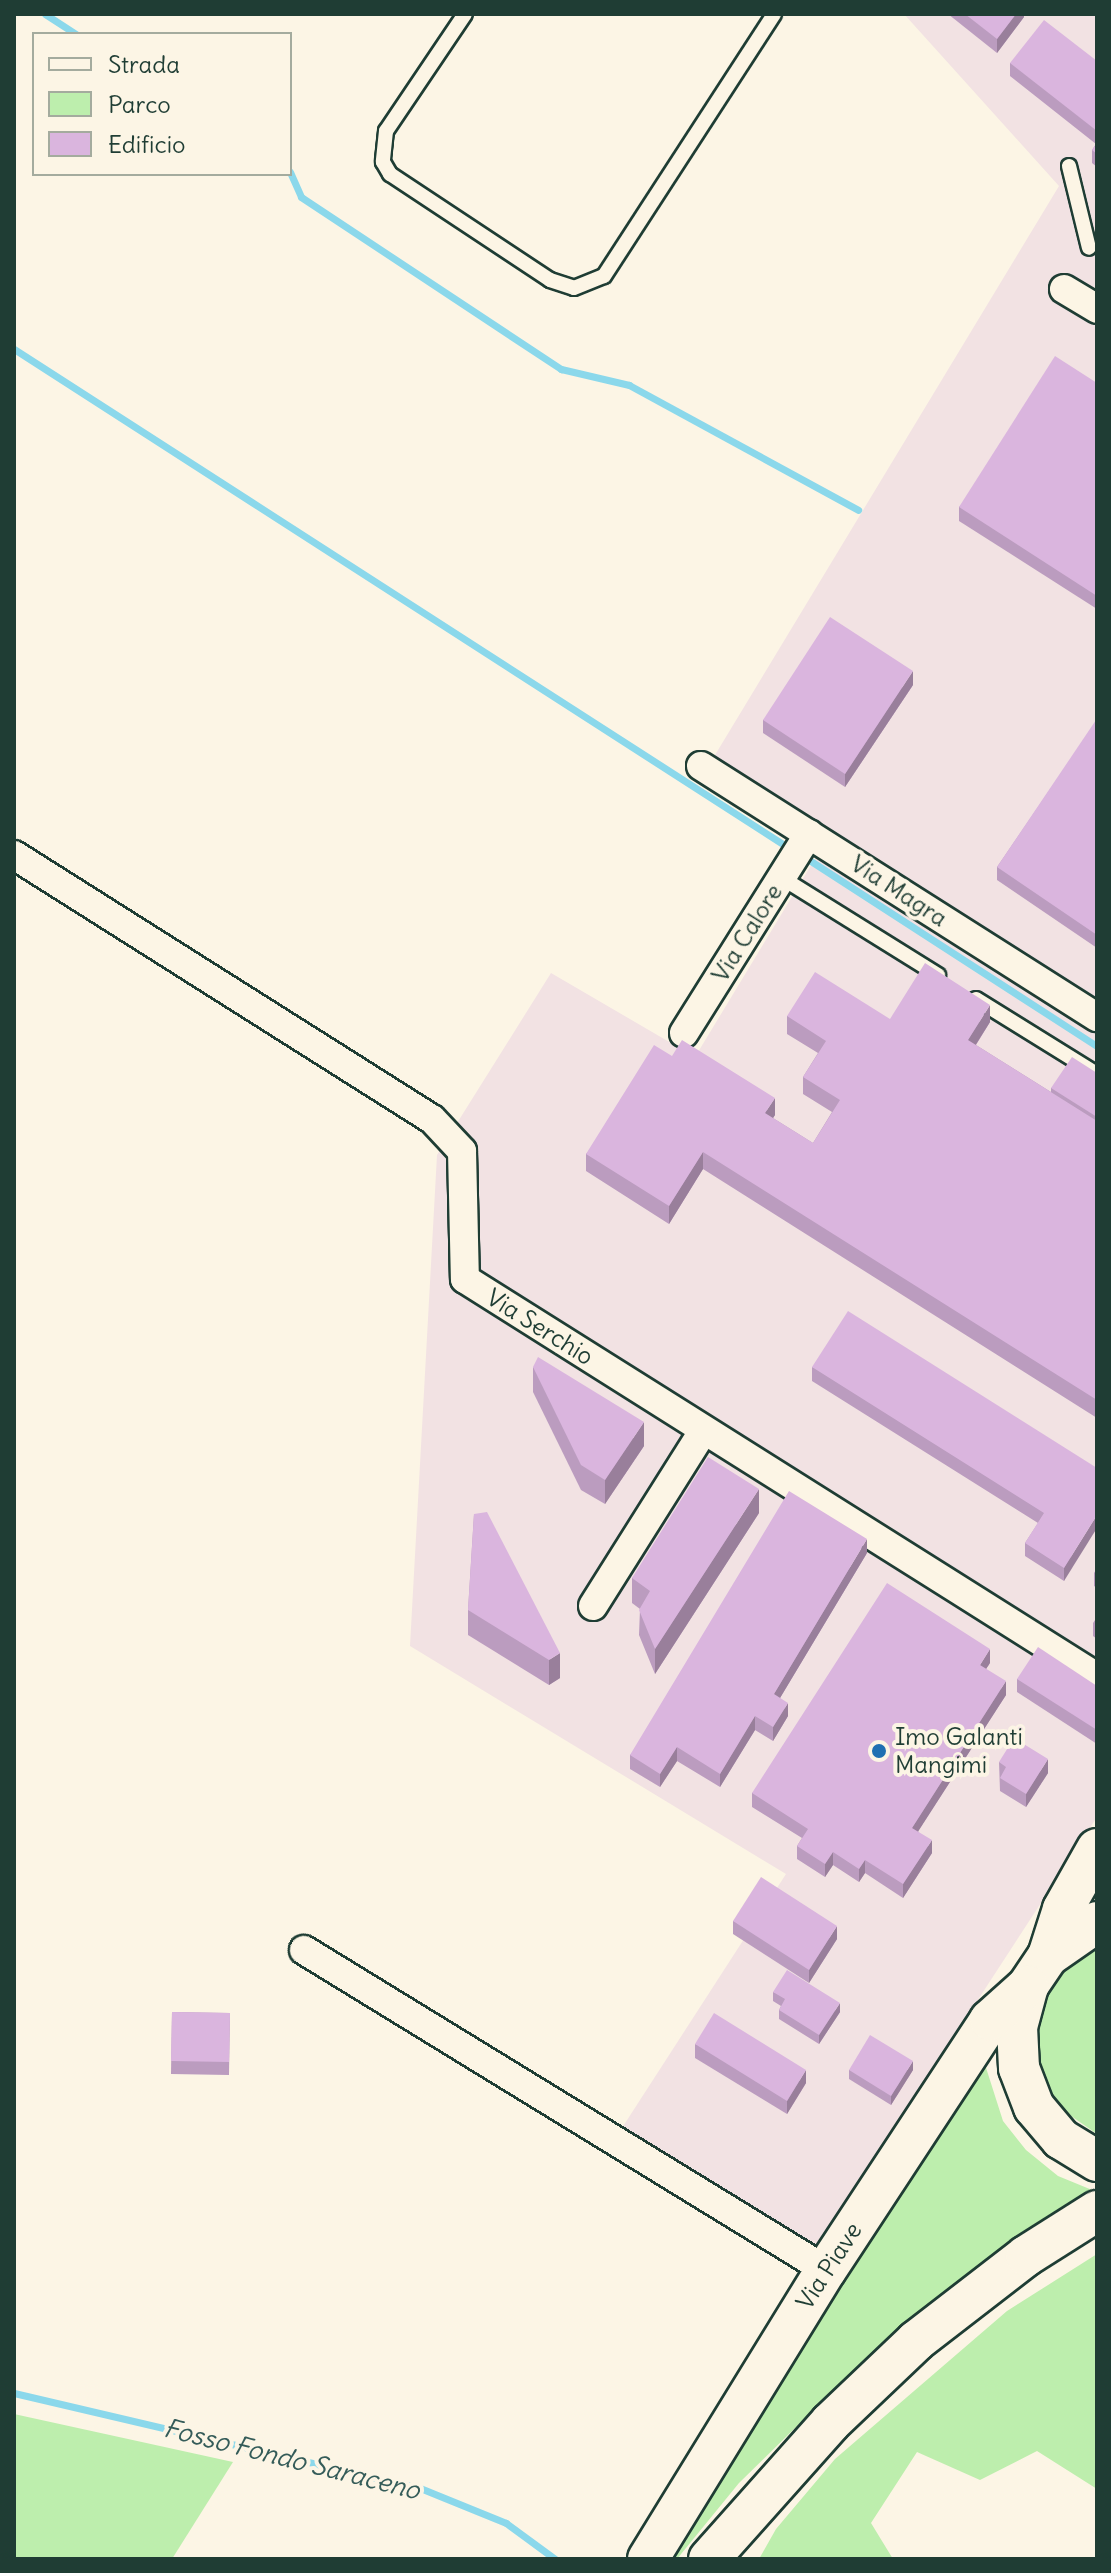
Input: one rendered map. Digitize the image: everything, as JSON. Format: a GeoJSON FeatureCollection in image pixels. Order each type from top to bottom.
{"type":"FeatureCollection","features":[{"type":"Feature","properties":{"kind":"main road"},"geometry":{"type":"LineString","coordinates":[[1095,1856],[1063,1909],[1017,2027],[1024,2081],[1034,2107],[1061,2139],[1097,2161]]}},
{"type":"Feature","properties":{"kind":"main road","name":"Via Piave"},"geometry":{"type":"LineString","coordinates":[[648,2559],[826,2270],[990,2020],[1073,1934],[1097,1922]]}},
{"type":"Feature","properties":{"kind":"main road"},"geometry":{"type":"LineString","coordinates":[[709,2559],[830,2423],[916,2341],[1026,2256],[1097,2211]]}},
{"type":"Feature","properties":{"kind":"street"},"geometry":{"type":"LineString","coordinates":[[1064,289],[1097,309]]}},
{"type":"Feature","properties":{"kind":"street","name":"Via Magra"},"geometry":{"type":"LineString","coordinates":[[701,766],[1097,1017]]}},
{"type":"Feature","properties":{"kind":"street","name":"Via Calore"},"geometry":{"type":"LineString","coordinates":[[684,1033],[809,834]]}},
{"type":"Feature","properties":{"kind":"street","name":"Via Serchio"},"geometry":{"type":"LineString","coordinates":[[14,855],[432,1119],[462,1151],[465,1279],[1097,1677]]}},
{"type":"Feature","properties":{"kind":"street"},"geometry":{"type":"LineString","coordinates":[[593,1606],[703,1431]]}},
{"type":"Feature","properties":{"kind":"street"},"geometry":{"type":"LineString","coordinates":[[304,1950],[826,2270]]}},
{"type":"Feature","properties":{"kind":"lane"},"geometry":{"type":"LineString","coordinates":[[465,14],[386,131],[383,162],[390,174],[536,271],[574,288],[604,276],[774,14]]}},
{"type":"Feature","properties":{"kind":"lane"},"geometry":{"type":"LineString","coordinates":[[1069,166],[1089,248]]}},
{"type":"Feature","properties":{"kind":"lane"},"geometry":{"type":"LineString","coordinates":[[782,878],[1097,1074]]}},
{"type":"Feature","properties":{"kind":"shaded area"},"geometry":{"type":"Polygon","coordinates":[[[904,14],[1097,14],[1097,1817],[813,2253],[620,2131],[786,1874],[410,1646],[437,1155],[551,973],[695,1057],[830,834],[712,760],[1059,186],[904,14]]]}},
{"type":"Feature","properties":{"kind":"green space"},"geometry":{"type":"Polygon","coordinates":[[[1097,1946],[1097,2134],[1061,2109],[1043,2080],[1035,2046],[1039,2012],[1053,1981],[1076,1957],[1097,1946]]]}},
{"type":"Feature","properties":{"kind":"green space"},"geometry":{"type":"Polygon","coordinates":[[[981,2052],[1003,2121],[1026,2150],[1058,2176],[1097,2192],[930,2306],[861,2363],[739,2483],[677,2559],[660,2559],[981,2052]]]}},
{"type":"Feature","properties":{"kind":"green space"},"geometry":{"type":"Polygon","coordinates":[[[1097,2254],[1097,2489],[1037,2451],[980,2480],[917,2452],[871,2523],[893,2559],[759,2559],[776,2529],[835,2459],[1007,2311],[1097,2254]]]}},
{"type":"Feature","properties":{"kind":"green space"},"geometry":{"type":"Polygon","coordinates":[[[14,2414],[233,2462],[172,2559],[14,2559],[14,2414]]]}},
{"type":"Feature","properties":{"kind":"building"},"geometry":{"type":"Polygon","coordinates":[[[965,14],[1016,14],[997,39],[965,14]]]}},
{"type":"Feature","properties":{"kind":"building"},"geometry":{"type":"Polygon","coordinates":[[[1044,20],[1097,61],[1097,131],[1010,63],[1044,20]]]}},
{"type":"Feature","properties":{"kind":"building"},"geometry":{"type":"Polygon","coordinates":[[[1055,356],[1097,383],[1097,596],[959,507],[1055,356]]]}},
{"type":"Feature","properties":{"kind":"building"},"geometry":{"type":"Polygon","coordinates":[[[830,617],[913,671],[845,774],[763,720],[830,617]]]}},
{"type":"Feature","properties":{"kind":"building"},"geometry":{"type":"Polygon","coordinates":[[[1097,721],[1097,935],[997,867],[1097,721]]]}},
{"type":"Feature","properties":{"kind":"building"},"geometry":{"type":"Polygon","coordinates":[[[925,963],[990,1005],[968,1040],[1097,1121],[1097,1400],[703,1152],[669,1206],[586,1154],[654,1045],[672,1056],[682,1040],[775,1098],[765,1113],[813,1143],[840,1100],[803,1077],[826,1041],[787,1016],[815,972],[890,1019],[925,963]]]}},
{"type":"Feature","properties":{"kind":"building"},"geometry":{"type":"Polygon","coordinates":[[[1072,1057],[1097,1073],[1097,1117],[1051,1088],[1072,1057]]]}},
{"type":"Feature","properties":{"kind":"building"},"geometry":{"type":"Polygon","coordinates":[[[848,1311],[1097,1468],[1097,1515],[1064,1568],[1025,1543],[1044,1513],[812,1367],[848,1311]]]}},
{"type":"Feature","properties":{"kind":"building"},"geometry":{"type":"Polygon","coordinates":[[[538,1357],[644,1422],[605,1480],[581,1465],[533,1367],[538,1357]]]}},
{"type":"Feature","properties":{"kind":"building"},"geometry":{"type":"Polygon","coordinates":[[[708,1457],[759,1489],[655,1649],[639,1610],[650,1591],[632,1578],[708,1457]]]}},
{"type":"Feature","properties":{"kind":"building"},"geometry":{"type":"Polygon","coordinates":[[[789,1491],[867,1539],[774,1694],[788,1703],[773,1727],[755,1716],[720,1774],[677,1747],[660,1774],[630,1755],[789,1491]]]}},
{"type":"Feature","properties":{"kind":"building"},"geometry":{"type":"Polygon","coordinates":[[[487,1512],[560,1653],[549,1660],[468,1610],[474,1514],[487,1512]]]}},
{"type":"Feature","properties":{"kind":"building","name":"Imo Galanti Mangimi"},"geometry":{"type":"Polygon","coordinates":[[[887,1583],[990,1649],[980,1665],[1006,1681],[912,1828],[932,1840],[903,1884],[865,1860],[859,1869],[833,1852],[825,1864],[797,1846],[808,1829],[752,1793],[887,1583]]]}},
{"type":"Feature","properties":{"kind":"building"},"geometry":{"type":"Polygon","coordinates":[[[1038,1647],[1097,1686],[1097,1730],[1017,1679],[1038,1647]]]}},
{"type":"Feature","properties":{"kind":"building"},"geometry":{"type":"Polygon","coordinates":[[[1014,1738],[1048,1759],[1026,1794],[1000,1778],[1006,1767],[999,1762],[1014,1738]]]}},
{"type":"Feature","properties":{"kind":"building"},"geometry":{"type":"Polygon","coordinates":[[[761,1877],[837,1926],[809,1970],[733,1921],[761,1877]]]}},
{"type":"Feature","properties":{"kind":"building"},"geometry":{"type":"Polygon","coordinates":[[[787,1970],[840,2003],[819,2035],[779,2010],[785,1999],[773,1992],[787,1970]]]}},
{"type":"Feature","properties":{"kind":"building"},"geometry":{"type":"Polygon","coordinates":[[[172,2012],[230,2013],[229,2062],[171,2061],[172,2012]]]}},
{"type":"Feature","properties":{"kind":"building"},"geometry":{"type":"Polygon","coordinates":[[[714,2013],[806,2070],[787,2101],[695,2044],[714,2013]]]}},
{"type":"Feature","properties":{"kind":"building"},"geometry":{"type":"Polygon","coordinates":[[[870,2035],[913,2061],[891,2096],[849,2070],[870,2035]]]}},
{"type":"Feature","properties":{"kind":"waterway"},"geometry":{"type":"LineString","coordinates":[[45,14],[73,32]]}},
{"type":"Feature","properties":{"kind":"waterway"},"geometry":{"type":"LineString","coordinates":[[292,176],[301,197],[561,369],[629,385],[858,510]]}},
{"type":"Feature","properties":{"kind":"waterway"},"geometry":{"type":"LineString","coordinates":[[14,349],[792,850]]}},
{"type":"Feature","properties":{"kind":"waterway"},"geometry":{"type":"LineString","coordinates":[[803,856],[1097,1046]]}},
{"type":"Feature","properties":{"kind":"waterway","name":"Fosso Fondo Saraceno"},"geometry":{"type":"LineString","coordinates":[[14,2393],[420,2488],[506,2523],[555,2559]]}},
{"type":"Feature","properties":{"kind":"place","name":"Imo Galanti Mangimi"},"geometry":{"type":"Point","coordinates":[879,1751]}}]}
